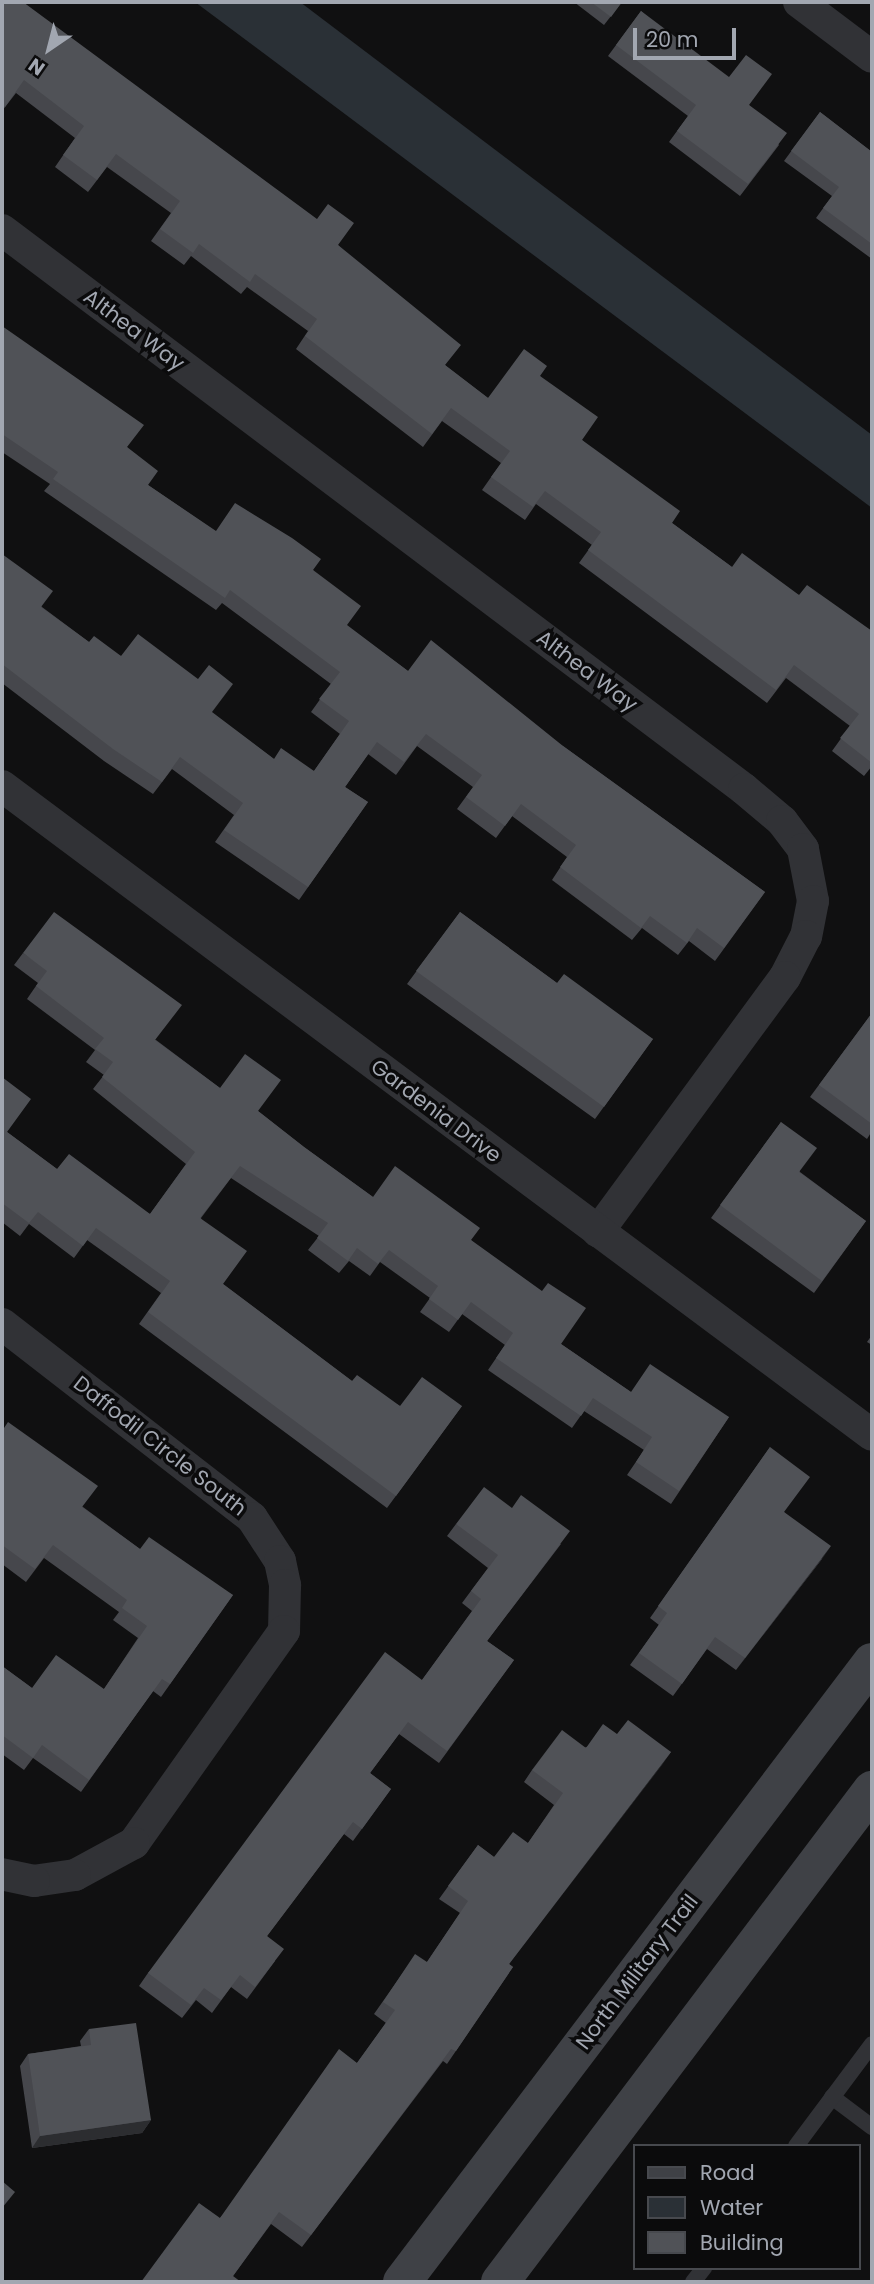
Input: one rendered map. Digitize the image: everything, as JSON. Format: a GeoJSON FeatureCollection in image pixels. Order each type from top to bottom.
{"type":"FeatureCollection","features":[{"type":"Feature","properties":{"kind":"main road","name":"North Military Trail"},"geometry":{"type":"LineString","coordinates":[[402,2282],[872,1662]]}},
{"type":"Feature","properties":{"kind":"main road"},"geometry":{"type":"LineString","coordinates":[[500,2282],[872,1790]]}},
{"type":"Feature","properties":{"kind":"street"},"geometry":{"type":"LineString","coordinates":[[799,2],[872,57]]}},
{"type":"Feature","properties":{"kind":"street","name":"Althea Way"},"geometry":{"type":"LineString","coordinates":[[2,230],[744,789],[782,821],[803,849],[813,901],[806,936],[785,977],[598,1232]]}},
{"type":"Feature","properties":{"kind":"street","name":"Gardenia Drive"},"geometry":{"type":"LineString","coordinates":[[2,786],[872,1435]]}},
{"type":"Feature","properties":{"kind":"street","name":"Daffodil Circle South"},"geometry":{"type":"LineString","coordinates":[[2,1324],[228,1496],[269,1541],[285,1585],[284,1631],[134,1843],[75,1875],[34,1881],[2,1874]]}},
{"type":"Feature","properties":{"kind":"lane"},"geometry":{"type":"LineString","coordinates":[[797,2144],[872,2044]]}},
{"type":"Feature","properties":{"kind":"lane"},"geometry":{"type":"LineString","coordinates":[[832,2097],[872,2127]]}},
{"type":"Feature","properties":{"kind":"water"},"geometry":{"type":"Polygon","coordinates":[[[195,2],[300,2],[872,435],[872,508],[195,2]]]}},
{"type":"Feature","properties":{"kind":"building"},"geometry":{"type":"Polygon","coordinates":[[[2,2],[23,2],[317,219],[328,204],[354,223],[338,245],[461,345],[445,365],[488,398],[524,349],[547,366],[540,376],[598,417],[582,440],[680,511],[672,523],[732,567],[742,553],[799,595],[807,585],[872,631],[872,763],[840,738],[859,714],[794,665],[776,690],[588,550],[601,532],[545,491],[533,507],[491,477],[510,451],[451,408],[432,434],[305,336],[317,319],[255,274],[250,282],[199,244],[193,253],[160,229],[180,201],[116,154],[97,180],[63,155],[84,126],[24,80],[5,107],[2,104],[2,2]]]}},
{"type":"Feature","properties":{"kind":"building"},"geometry":{"type":"Polygon","coordinates":[[[591,2],[622,2],[611,17],[591,2]]]}},
{"type":"Feature","properties":{"kind":"building"},"geometry":{"type":"Polygon","coordinates":[[[641,11],[729,77],[746,55],[772,74],[749,105],[787,133],[748,184],[677,131],[696,105],[616,45],[641,11]]]}},
{"type":"Feature","properties":{"kind":"building"},"geometry":{"type":"Polygon","coordinates":[[[820,112],[872,152],[872,244],[823,208],[839,187],[791,151],[820,112]]]}},
{"type":"Feature","properties":{"kind":"building"},"geometry":{"type":"Polygon","coordinates":[[[2,326],[144,425],[127,447],[158,471],[148,485],[216,531],[235,503],[292,538],[321,559],[313,570],[361,606],[347,625],[408,671],[431,640],[563,746],[765,892],[724,948],[697,928],[687,943],[650,916],[641,928],[560,867],[576,845],[521,804],[505,826],[466,797],[482,775],[426,734],[404,762],[377,742],[345,787],[368,802],[308,887],[224,830],[243,803],[180,757],[162,782],[113,749],[2,664],[2,554],[53,591],[41,607],[89,642],[94,636],[121,656],[138,634],[198,679],[209,665],[233,684],[212,712],[274,759],[281,748],[314,771],[349,721],[319,699],[340,672],[230,590],[225,598],[53,479],[58,472],[2,434],[2,326]]]}},
{"type":"Feature","properties":{"kind":"building"},"geometry":{"type":"Polygon","coordinates":[[[54,912],[182,1005],[155,1040],[220,1088],[245,1054],[281,1080],[258,1111],[304,1147],[373,1197],[395,1166],[480,1228],[471,1240],[542,1291],[548,1283],[586,1308],[561,1344],[631,1392],[650,1364],[729,1417],[679,1491],[636,1462],[652,1437],[593,1398],[581,1416],[496,1358],[513,1333],[471,1302],[458,1320],[429,1299],[438,1286],[389,1250],[378,1264],[357,1248],[348,1261],[317,1238],[328,1223],[240,1166],[200,1218],[247,1251],[223,1284],[352,1381],[357,1375],[400,1406],[422,1377],[462,1406],[396,1496],[148,1312],[170,1281],[96,1228],[83,1246],[38,1212],[29,1223],[2,1203],[2,1077],[31,1099],[7,1132],[57,1169],[69,1154],[150,1214],[195,1152],[102,1077],[113,1062],[95,1049],[104,1038],[36,986],[47,971],[23,953],[54,912]]]}},
{"type":"Feature","properties":{"kind":"building"},"geometry":{"type":"Polygon","coordinates":[[[460,912],[557,983],[564,974],[653,1039],[604,1107],[416,971],[460,912]]]}},
{"type":"Feature","properties":{"kind":"building"},"geometry":{"type":"Polygon","coordinates":[[[872,1013],[872,1124],[819,1085],[872,1013]]]}},
{"type":"Feature","properties":{"kind":"building"},"geometry":{"type":"Polygon","coordinates":[[[781,1122],[817,1148],[799,1172],[866,1221],[822,1281],[720,1205],[781,1122]]]}},
{"type":"Feature","properties":{"kind":"building"},"geometry":{"type":"Polygon","coordinates":[[[8,1422],[98,1486],[82,1507],[140,1549],[149,1537],[233,1595],[170,1684],[162,1679],[89,1780],[42,1745],[33,1758],[2,1735],[2,1666],[32,1688],[56,1655],[104,1689],[147,1626],[122,1608],[127,1600],[53,1545],[35,1569],[2,1545],[2,1431],[8,1422]]]}},
{"type":"Feature","properties":{"kind":"building"},"geometry":{"type":"Polygon","coordinates":[[[770,1447],[810,1477],[784,1512],[831,1546],[745,1658],[715,1637],[682,1684],[639,1653],[667,1613],[658,1606],[770,1447]]]}},
{"type":"Feature","properties":{"kind":"building"},"geometry":{"type":"Polygon","coordinates":[[[484,1487],[512,1508],[521,1495],[570,1531],[487,1641],[514,1660],[447,1751],[408,1722],[370,1773],[391,1789],[362,1829],[353,1822],[267,1936],[284,1949],[255,1987],[240,1975],[221,2000],[204,1988],[191,2005],[148,1973],[385,1652],[422,1680],[481,1599],[471,1591],[498,1555],[456,1524],[484,1487]]]}},
{"type":"Feature","properties":{"kind":"building"},"geometry":{"type":"Polygon","coordinates":[[[628,1720],[671,1752],[509,1964],[513,1967],[456,2051],[451,2049],[311,2235],[279,2212],[233,2276],[241,2282],[141,2282],[199,2203],[220,2218],[339,2049],[357,2063],[395,2010],[383,2002],[415,1954],[427,1962],[468,1901],[448,1886],[478,1845],[494,1857],[513,1832],[528,1843],[563,1793],[532,1770],[562,1730],[586,1748],[603,1724],[617,1734],[628,1720]]]}},
{"type":"Feature","properties":{"kind":"building"},"geometry":{"type":"Polygon","coordinates":[[[136,2023],[151,2120],[40,2136],[28,2054],[91,2045],[89,2029],[136,2023]]]}},
{"type":"Feature","properties":{"kind":"building"},"geometry":{"type":"Polygon","coordinates":[[[2,2181],[15,2192],[2,2208],[2,2181]]]}}]}
